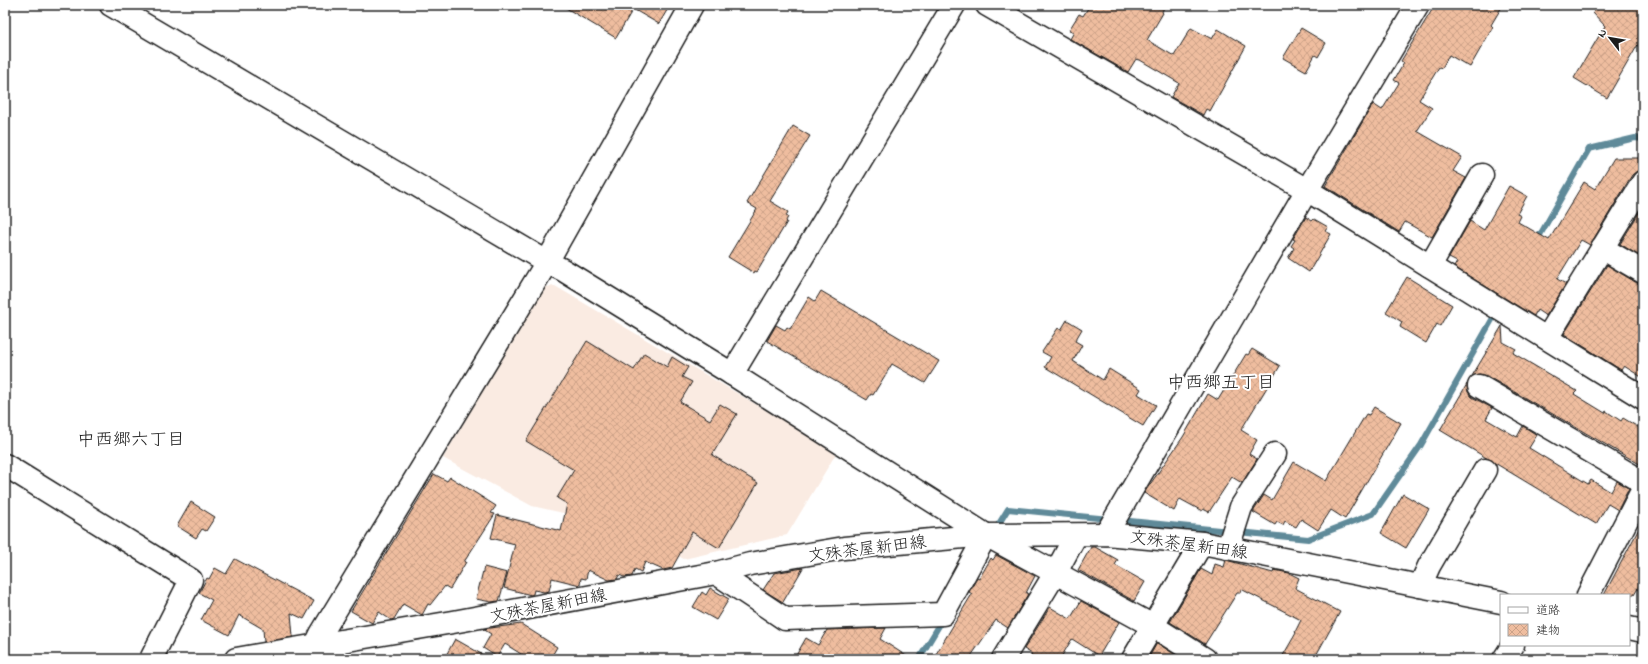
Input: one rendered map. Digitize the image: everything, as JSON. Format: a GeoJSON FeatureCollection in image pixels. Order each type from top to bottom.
{"type":"FeatureCollection","features":[{"type":"Feature","properties":{"kind":"street"},"geometry":{"type":"LineString","coordinates":[[111,5],[563,270],[732,374],[986,535],[1056,572],[1152,626],[1205,659]]}},
{"type":"Feature","properties":{"kind":"street"},"geometry":{"type":"LineString","coordinates":[[337,659],[313,653],[321,634],[548,262],[692,5]]}},
{"type":"Feature","properties":{"kind":"street"},"geometry":{"type":"LineString","coordinates":[[732,374],[954,5]]}},
{"type":"Feature","properties":{"kind":"street"},"geometry":{"type":"LineString","coordinates":[[987,5],[1307,190],[1643,398]]}},
{"type":"Feature","properties":{"kind":"street"},"geometry":{"type":"LineString","coordinates":[[1106,534],[1307,190],[1418,5]]}},
{"type":"Feature","properties":{"kind":"street"},"geometry":{"type":"LineString","coordinates":[[1430,266],[1482,175]]}},
{"type":"Feature","properties":{"kind":"street"},"geometry":{"type":"LineString","coordinates":[[1547,338],[1643,182]]}},
{"type":"Feature","properties":{"kind":"street"},"geometry":{"type":"LineString","coordinates":[[1602,248],[1643,272]]}},
{"type":"Feature","properties":{"kind":"street"},"geometry":{"type":"LineString","coordinates":[[1479,386],[1643,482]]}},
{"type":"Feature","properties":{"kind":"street"},"geometry":{"type":"LineString","coordinates":[[1228,548],[1241,507],[1275,454]]}},
{"type":"Feature","properties":{"kind":"street"},"geometry":{"type":"LineString","coordinates":[[5,465],[191,580],[152,659]]}},
{"type":"Feature","properties":{"kind":"street"},"geometry":{"type":"LineString","coordinates":[[1420,586],[1429,566],[1484,470]]}},
{"type":"Feature","properties":{"kind":"street"},"geometry":{"type":"LineString","coordinates":[[1589,594],[1643,489]]}},
{"type":"Feature","properties":{"kind":"street","name":"文殊茶屋新田線"},"geometry":{"type":"LineString","coordinates":[[236,659],[313,653],[716,573],[750,564],[844,548],[986,535],[1106,534],[1202,543],[1500,602]]}},
{"type":"Feature","properties":{"kind":"street"},"geometry":{"type":"LineString","coordinates":[[716,573],[784,619],[943,614],[986,535]]}},
{"type":"Feature","properties":{"kind":"street"},"geometry":{"type":"LineString","coordinates":[[1003,659],[1056,572],[1076,535]]}},
{"type":"Feature","properties":{"kind":"street"},"geometry":{"type":"LineString","coordinates":[[1133,659],[1202,543]]}},
{"type":"Feature","properties":{"kind":"street"},"geometry":{"type":"LineString","coordinates":[[1630,628],[1643,631]]}},
{"type":"Feature","properties":{"kind":"street"},"geometry":{"type":"LineString","coordinates":[[1504,659],[1512,646]]}},
{"type":"Feature","properties":{"kind":"shaded area"},"geometry":{"type":"Polygon","coordinates":[[[555,286],[837,452],[787,535],[684,559],[617,525],[532,506],[443,458],[544,287],[555,286]]]}},
{"type":"Feature","properties":{"kind":"building"},"geometry":{"type":"Polygon","coordinates":[[[561,5],[670,5],[659,24],[633,9],[616,38],[561,5]]]}},
{"type":"Feature","properties":{"kind":"building"},"geometry":{"type":"Polygon","coordinates":[[[1090,5],[1165,5],[1162,12],[1163,13],[1147,40],[1174,56],[1191,28],[1212,39],[1218,29],[1246,46],[1210,111],[1206,109],[1203,115],[1171,97],[1179,83],[1140,60],[1136,59],[1128,72],[1070,39],[1074,32],[1069,30],[1079,14],[1083,16],[1090,5]]]}},
{"type":"Feature","properties":{"kind":"building"},"geometry":{"type":"Polygon","coordinates":[[[1435,5],[1503,5],[1491,25],[1493,27],[1470,67],[1449,55],[1442,68],[1439,67],[1419,100],[1432,108],[1417,131],[1462,157],[1453,171],[1466,178],[1432,237],[1405,222],[1399,232],[1325,186],[1373,104],[1382,110],[1399,83],[1394,80],[1404,63],[1401,61],[1435,5]]]}},
{"type":"Feature","properties":{"kind":"building"},"geometry":{"type":"Polygon","coordinates":[[[1599,5],[1643,5],[1643,36],[1607,98],[1574,78],[1605,26],[1593,13],[1599,5]]]}},
{"type":"Feature","properties":{"kind":"building"},"geometry":{"type":"Polygon","coordinates":[[[1301,28],[1326,43],[1318,57],[1315,55],[1306,71],[1283,58],[1301,28]]]}},
{"type":"Feature","properties":{"kind":"building"},"geometry":{"type":"Polygon","coordinates":[[[793,126],[810,136],[770,201],[788,212],[786,216],[788,217],[787,222],[757,272],[755,271],[754,273],[728,257],[757,209],[747,203],[793,126]]]}},
{"type":"Feature","properties":{"kind":"building"},"geometry":{"type":"Polygon","coordinates":[[[1614,158],[1643,158],[1643,170],[1637,171],[1632,175],[1590,245],[1581,240],[1557,279],[1566,284],[1546,316],[1537,310],[1534,316],[1454,267],[1457,262],[1449,258],[1470,221],[1484,230],[1509,186],[1527,196],[1517,214],[1521,216],[1518,222],[1549,240],[1584,182],[1595,189],[1614,158]]]}},
{"type":"Feature","properties":{"kind":"building"},"geometry":{"type":"Polygon","coordinates":[[[1643,206],[1643,258],[1620,244],[1643,206]]]}},
{"type":"Feature","properties":{"kind":"building"},"geometry":{"type":"Polygon","coordinates":[[[1306,217],[1312,221],[1314,219],[1328,227],[1325,231],[1331,234],[1309,272],[1288,258],[1294,248],[1291,246],[1295,240],[1293,239],[1306,217]]]}},
{"type":"Feature","properties":{"kind":"building"},"geometry":{"type":"Polygon","coordinates":[[[1607,265],[1637,283],[1643,284],[1643,378],[1624,366],[1621,370],[1564,334],[1607,265]]]}},
{"type":"Feature","properties":{"kind":"building"},"geometry":{"type":"Polygon","coordinates":[[[1407,277],[1452,305],[1440,326],[1437,324],[1426,343],[1400,327],[1402,322],[1386,312],[1407,277]]]}},
{"type":"Feature","properties":{"kind":"building"},"geometry":{"type":"Polygon","coordinates":[[[821,291],[939,361],[925,383],[892,364],[873,395],[871,394],[867,400],[767,341],[776,325],[785,330],[787,327],[790,329],[809,297],[815,301],[821,291]]]}},
{"type":"Feature","properties":{"kind":"building"},"geometry":{"type":"Polygon","coordinates":[[[1067,320],[1082,329],[1075,341],[1082,345],[1073,361],[1103,380],[1109,369],[1141,389],[1138,394],[1156,405],[1143,426],[1045,367],[1051,357],[1042,352],[1058,328],[1061,330],[1067,320]]]}},
{"type":"Feature","properties":{"kind":"building"},"geometry":{"type":"Polygon","coordinates":[[[1502,326],[1503,342],[1516,349],[1513,353],[1577,391],[1574,394],[1605,413],[1606,411],[1621,421],[1623,418],[1643,430],[1643,466],[1485,375],[1479,374],[1472,376],[1502,326]]]}},
{"type":"Feature","properties":{"kind":"building"},"geometry":{"type":"Polygon","coordinates":[[[587,341],[634,370],[644,353],[667,367],[672,357],[688,367],[682,377],[692,382],[680,402],[710,420],[720,404],[737,414],[712,455],[758,483],[719,548],[692,532],[672,568],[663,570],[645,562],[641,572],[635,569],[632,576],[624,577],[619,575],[617,579],[609,580],[588,570],[586,579],[581,578],[580,585],[552,578],[549,591],[544,592],[534,590],[533,594],[531,595],[504,588],[515,544],[491,538],[497,515],[561,531],[567,504],[557,498],[574,470],[526,441],[587,341]]]}},
{"type":"Feature","properties":{"kind":"building"},"geometry":{"type":"Polygon","coordinates":[[[1252,349],[1280,366],[1241,430],[1257,440],[1249,454],[1257,459],[1242,483],[1232,477],[1209,512],[1203,509],[1202,511],[1180,499],[1174,511],[1144,493],[1183,437],[1208,394],[1218,400],[1246,354],[1248,355],[1252,349]]]}},
{"type":"Feature","properties":{"kind":"building"},"geometry":{"type":"Polygon","coordinates":[[[1467,384],[1468,392],[1472,397],[1492,408],[1486,419],[1517,437],[1523,426],[1537,435],[1529,448],[1588,484],[1591,480],[1611,492],[1617,481],[1629,488],[1618,510],[1608,504],[1596,524],[1440,430],[1467,384]]]}},
{"type":"Feature","properties":{"kind":"building"},"geometry":{"type":"Polygon","coordinates":[[[1374,407],[1401,423],[1345,519],[1331,510],[1318,530],[1301,519],[1296,527],[1285,521],[1283,525],[1277,522],[1275,525],[1253,512],[1264,495],[1272,500],[1294,462],[1326,481],[1366,414],[1369,415],[1374,407]]]}},
{"type":"Feature","properties":{"kind":"building"},"geometry":{"type":"Polygon","coordinates":[[[434,474],[447,481],[450,477],[496,506],[491,513],[495,514],[464,562],[466,562],[450,589],[445,586],[430,605],[428,604],[422,615],[403,604],[394,619],[391,620],[379,612],[372,623],[351,611],[434,474]]]}},
{"type":"Feature","properties":{"kind":"building"},"geometry":{"type":"Polygon","coordinates":[[[1403,494],[1429,509],[1406,548],[1381,533],[1403,494]]]}},
{"type":"Feature","properties":{"kind":"building"},"geometry":{"type":"Polygon","coordinates":[[[191,502],[215,517],[206,531],[202,529],[196,538],[177,526],[191,502]]]}},
{"type":"Feature","properties":{"kind":"building"},"geometry":{"type":"Polygon","coordinates":[[[1643,521],[1643,580],[1634,595],[1605,594],[1643,521]]]}},
{"type":"Feature","properties":{"kind":"building"},"geometry":{"type":"Polygon","coordinates":[[[1091,547],[1095,547],[1118,560],[1115,565],[1145,582],[1134,601],[1078,570],[1091,547]]]}},
{"type":"Feature","properties":{"kind":"building"},"geometry":{"type":"Polygon","coordinates":[[[996,555],[1035,576],[1026,593],[1028,594],[1008,628],[996,620],[969,659],[933,659],[972,594],[969,592],[977,578],[979,579],[991,558],[993,560],[996,555]]]}},
{"type":"Feature","properties":{"kind":"building"},"geometry":{"type":"Polygon","coordinates":[[[235,559],[314,601],[304,619],[291,613],[293,637],[264,642],[263,629],[239,615],[229,635],[201,620],[212,600],[199,593],[207,578],[209,579],[215,568],[226,574],[235,559]]]}},
{"type":"Feature","properties":{"kind":"building"},"geometry":{"type":"Polygon","coordinates":[[[1226,560],[1273,573],[1274,570],[1289,573],[1299,578],[1295,588],[1340,612],[1314,659],[1281,659],[1296,633],[1295,632],[1301,620],[1241,589],[1240,593],[1237,593],[1205,644],[1170,622],[1201,569],[1212,575],[1215,564],[1224,567],[1226,560]]]}},
{"type":"Feature","properties":{"kind":"building"},"geometry":{"type":"Polygon","coordinates":[[[484,567],[507,573],[499,601],[491,602],[476,599],[484,567]]]}},
{"type":"Feature","properties":{"kind":"building"},"geometry":{"type":"Polygon","coordinates":[[[803,568],[783,602],[763,590],[774,573],[803,568]]]}},
{"type":"Feature","properties":{"kind":"building"},"geometry":{"type":"Polygon","coordinates":[[[710,588],[729,599],[716,620],[693,607],[702,592],[706,595],[710,588]]]}},
{"type":"Feature","properties":{"kind":"building"},"geometry":{"type":"Polygon","coordinates":[[[1081,601],[1119,622],[1099,656],[1072,639],[1060,659],[1029,659],[1032,654],[1024,649],[1050,607],[1070,619],[1081,601]]]}},
{"type":"Feature","properties":{"kind":"building"},"geometry":{"type":"Polygon","coordinates":[[[521,624],[557,647],[550,659],[529,659],[505,644],[497,657],[483,648],[491,634],[483,629],[521,624]]]}},
{"type":"Feature","properties":{"kind":"building"},"geometry":{"type":"Polygon","coordinates":[[[886,628],[880,639],[911,659],[794,659],[806,638],[818,645],[827,630],[886,628]]]}},
{"type":"Feature","properties":{"kind":"building"},"geometry":{"type":"Polygon","coordinates":[[[455,639],[490,659],[444,659],[455,639]]]}},
{"type":"Feature","properties":{"kind":"building"},"geometry":{"type":"Polygon","coordinates":[[[1157,643],[1182,659],[1148,659],[1157,643]]]}},
{"type":"Feature","properties":{"kind":"waterway"},"geometry":{"type":"LineString","coordinates":[[1536,242],[1589,149],[1635,138],[1643,139]]}},
{"type":"Feature","properties":{"kind":"waterway"},"geometry":{"type":"LineString","coordinates":[[1120,520],[1308,539],[1373,514],[1421,445],[1497,311]]}},
{"type":"Feature","properties":{"kind":"waterway"},"geometry":{"type":"LineString","coordinates":[[995,530],[1008,509],[1109,519]]}},
{"type":"Feature","properties":{"kind":"waterway"},"geometry":{"type":"LineString","coordinates":[[919,659],[943,619]]}},
{"type":"Feature","properties":{"kind":"district","name":"中西郷五丁目"},"geometry":{"type":"Point","coordinates":[1221,382]}},
{"type":"Feature","properties":{"kind":"district","name":"中西郷六丁目"},"geometry":{"type":"Point","coordinates":[131,439]}}]}
